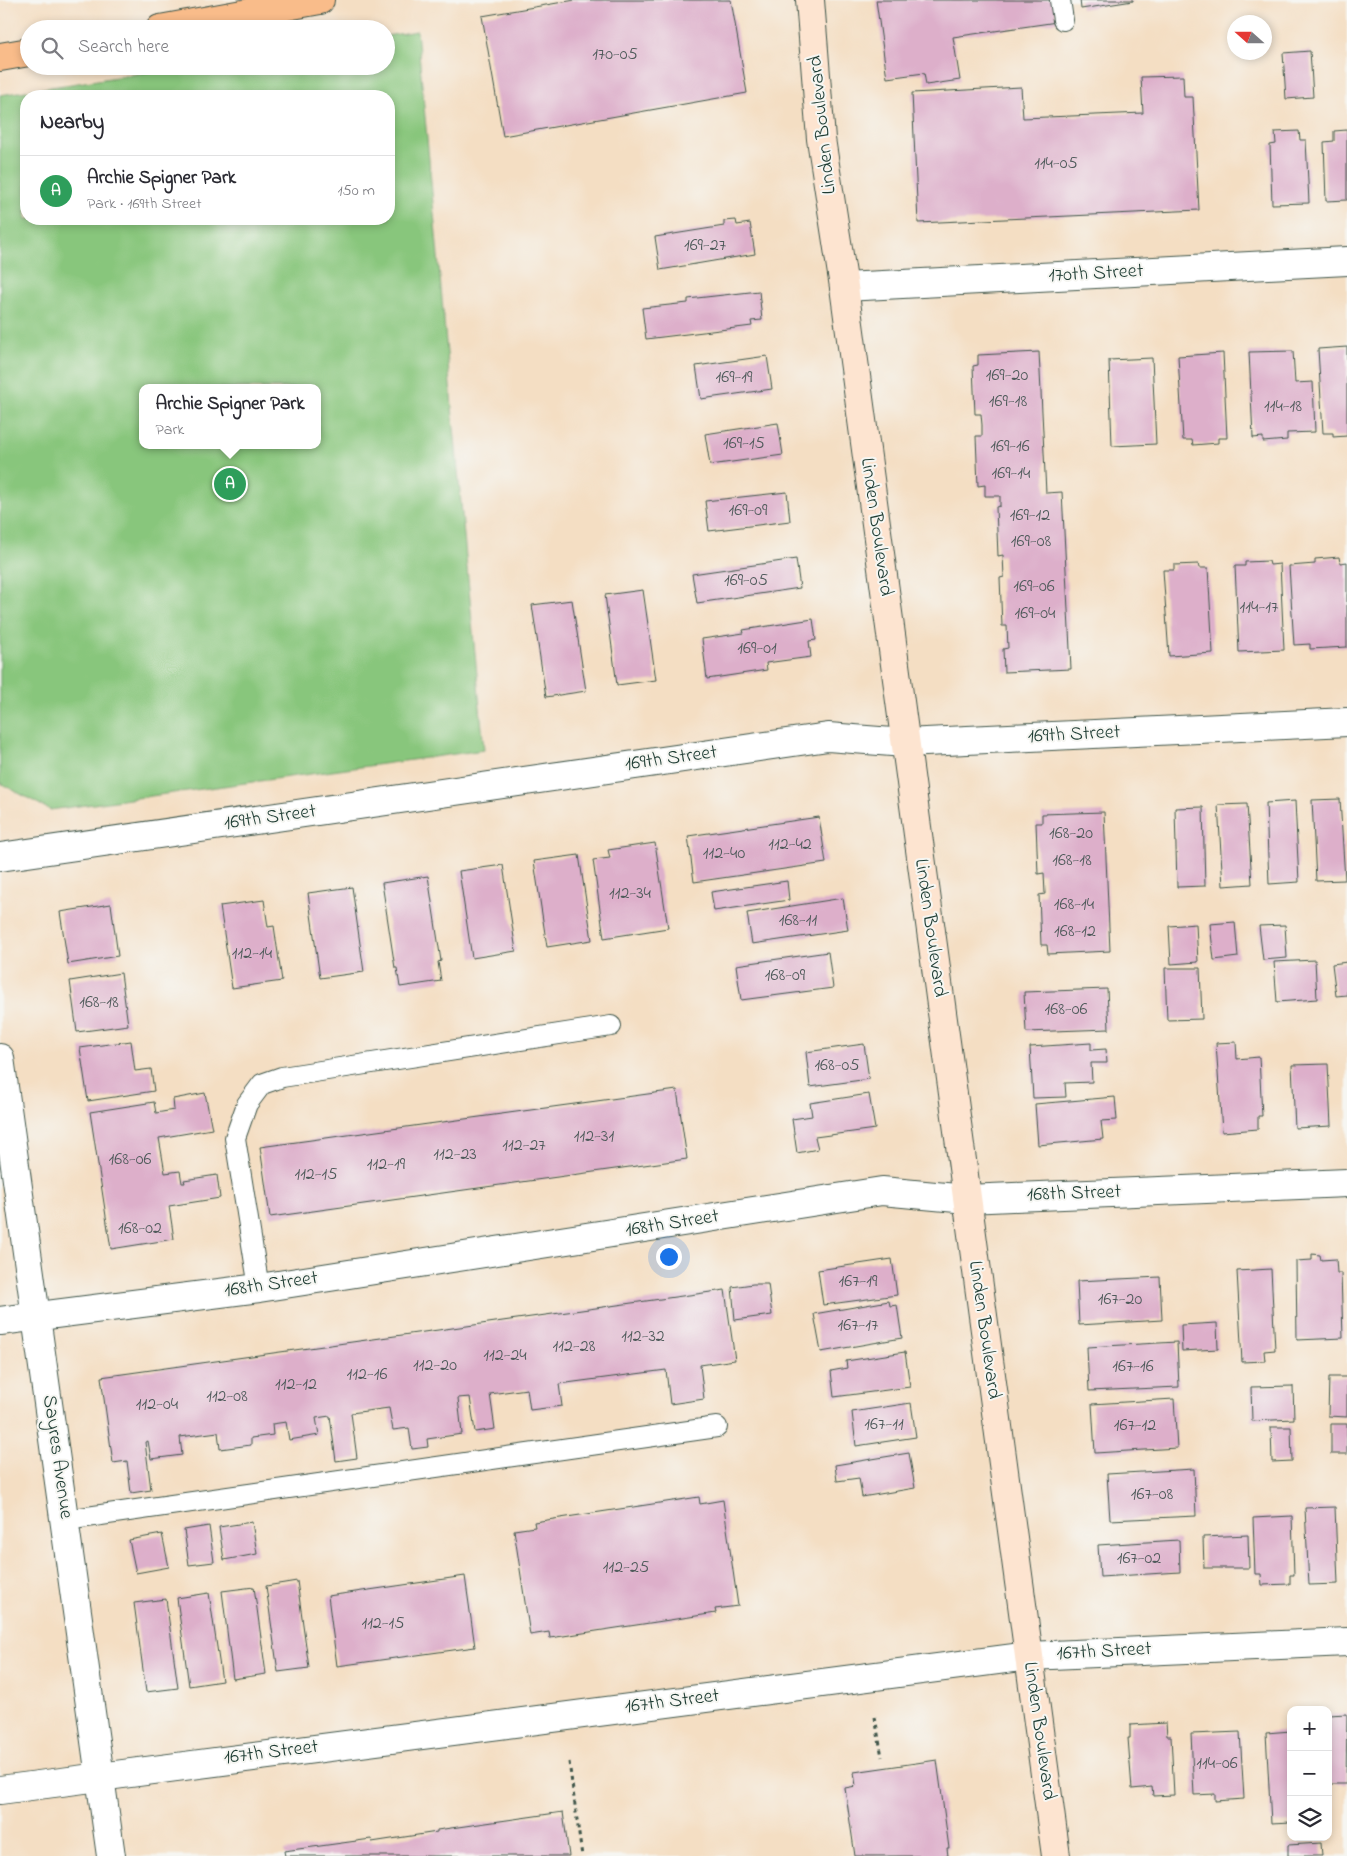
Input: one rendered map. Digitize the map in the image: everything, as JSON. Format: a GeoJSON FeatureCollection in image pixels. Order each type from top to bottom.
{"type":"FeatureCollection","features":[{"type":"Feature","properties":{"kind":"main road"},"geometry":{"type":"LineString","coordinates":[[210,20],[320,0]]}},
{"type":"Feature","properties":{"kind":"main road","name":"Linden Boulevard"},"geometry":{"type":"LineString","coordinates":[[810,0],[821,139],[844,287],[1056,1856]]}},
{"type":"Feature","properties":{"kind":"main road"},"geometry":{"type":"LineString","coordinates":[[0,57],[20,54]]}},
{"type":"Feature","properties":{"kind":"street","name":"170th Street"},"geometry":{"type":"LineString","coordinates":[[844,287],[1347,261]]}},
{"type":"Feature","properties":{"kind":"street","name":"169th Street"},"geometry":{"type":"LineString","coordinates":[[0,857],[828,737],[905,743],[1347,722]]}},
{"type":"Feature","properties":{"kind":"street","name":"Sayres Avenue"},"geometry":{"type":"LineString","coordinates":[[0,1058],[38,1316],[111,1856]]}},
{"type":"Feature","properties":{"kind":"street","name":"168th Street"},"geometry":{"type":"LineString","coordinates":[[0,1321],[259,1288],[882,1191],[967,1199],[1347,1183]]}},
{"type":"Feature","properties":{"kind":"street","name":"167th Street"},"geometry":{"type":"LineString","coordinates":[[0,1790],[100,1775],[1029,1656],[1347,1642]]}},
{"type":"Feature","properties":{"kind":"lane"},"geometry":{"type":"LineString","coordinates":[[259,1288],[235,1138],[248,1104],[262,1084],[282,1077],[611,1026]]}},
{"type":"Feature","properties":{"kind":"lane"},"geometry":{"type":"LineString","coordinates":[[66,1520],[716,1427]]}},
{"type":"Feature","properties":{"kind":"path"},"geometry":{"type":"LineString","coordinates":[[875,1717],[882,1757]]}},
{"type":"Feature","properties":{"kind":"path"},"geometry":{"type":"LineString","coordinates":[[569,1762],[582,1856]]}},
{"type":"Feature","properties":{"kind":"green space"},"geometry":{"type":"Polygon","coordinates":[[[417,31],[484,750],[50,810],[0,783],[0,95],[20,92],[20,225],[395,225],[395,90],[32,90],[130,75],[395,75],[395,35],[417,31]]]}},
{"type":"Feature","properties":{"kind":"building"},"geometry":{"type":"Polygon","coordinates":[[[575,0],[731,0],[747,93],[503,136],[482,16],[575,0]]]}},
{"type":"Feature","properties":{"kind":"building"},"geometry":{"type":"Polygon","coordinates":[[[876,0],[1054,0],[1057,22],[953,37],[960,80],[926,85],[924,73],[887,78],[876,0]]]}},
{"type":"Feature","properties":{"kind":"building"},"geometry":{"type":"Polygon","coordinates":[[[1080,0],[1133,0],[1133,1],[1081,9],[1080,0]]]}},
{"type":"Feature","properties":{"kind":"building"},"geometry":{"type":"Polygon","coordinates":[[[1310,51],[1313,97],[1286,99],[1283,53],[1310,51]]]}},
{"type":"Feature","properties":{"kind":"building"},"geometry":{"type":"Polygon","coordinates":[[[1183,76],[1184,97],[1193,97],[1199,210],[918,223],[912,93],[1021,87],[1023,118],[1143,113],[1141,77],[1183,76]]]}},
{"type":"Feature","properties":{"kind":"building"},"geometry":{"type":"Polygon","coordinates":[[[1347,130],[1347,200],[1326,201],[1324,142],[1334,141],[1334,131],[1347,130]]]}},
{"type":"Feature","properties":{"kind":"building"},"geometry":{"type":"Polygon","coordinates":[[[1299,131],[1300,140],[1306,140],[1309,203],[1272,204],[1270,145],[1276,144],[1275,132],[1299,131]]]}},
{"type":"Feature","properties":{"kind":"building"},"geometry":{"type":"Polygon","coordinates":[[[736,220],[737,225],[750,223],[755,254],[660,270],[655,237],[724,226],[724,221],[736,220]]]}},
{"type":"Feature","properties":{"kind":"building"},"geometry":{"type":"Polygon","coordinates":[[[759,291],[762,320],[751,321],[752,326],[646,339],[642,308],[688,303],[688,299],[759,291]]]}},
{"type":"Feature","properties":{"kind":"building"},"geometry":{"type":"Polygon","coordinates":[[[1347,347],[1347,436],[1333,437],[1333,433],[1323,433],[1318,349],[1347,347]]]}},
{"type":"Feature","properties":{"kind":"building"},"geometry":{"type":"Polygon","coordinates":[[[1293,351],[1295,383],[1313,382],[1315,432],[1287,433],[1287,440],[1263,442],[1263,437],[1253,438],[1249,352],[1293,351]]]}},
{"type":"Feature","properties":{"kind":"building"},"geometry":{"type":"Polygon","coordinates":[[[1039,352],[1046,493],[1062,492],[1071,669],[1004,672],[1003,649],[1008,648],[1007,626],[1002,626],[1000,578],[1004,577],[1003,555],[998,556],[996,507],[1000,506],[1000,496],[985,496],[985,485],[978,486],[976,436],[982,436],[982,425],[981,414],[975,414],[973,366],[978,365],[978,355],[1039,352]]]}},
{"type":"Feature","properties":{"kind":"building"},"geometry":{"type":"Polygon","coordinates":[[[1223,353],[1227,438],[1218,438],[1218,443],[1193,445],[1192,440],[1183,440],[1178,356],[1223,353]]]}},
{"type":"Feature","properties":{"kind":"building"},"geometry":{"type":"Polygon","coordinates":[[[767,356],[772,389],[701,399],[696,366],[767,356]]]}},
{"type":"Feature","properties":{"kind":"building"},"geometry":{"type":"Polygon","coordinates":[[[1152,358],[1156,444],[1112,446],[1109,360],[1152,358]]]}},
{"type":"Feature","properties":{"kind":"building"},"geometry":{"type":"Polygon","coordinates":[[[778,423],[783,455],[710,465],[705,434],[778,423]]]}},
{"type":"Feature","properties":{"kind":"building"},"geometry":{"type":"Polygon","coordinates":[[[787,492],[790,521],[709,531],[705,501],[787,492]]]}},
{"type":"Feature","properties":{"kind":"building"},"geometry":{"type":"Polygon","coordinates":[[[1339,557],[1340,563],[1347,562],[1347,647],[1310,649],[1310,644],[1294,645],[1289,566],[1315,564],[1315,559],[1339,557]]]}},
{"type":"Feature","properties":{"kind":"building"},"geometry":{"type":"Polygon","coordinates":[[[796,559],[800,588],[697,603],[692,574],[796,559]]]}},
{"type":"Feature","properties":{"kind":"building"},"geometry":{"type":"Polygon","coordinates":[[[1269,561],[1270,565],[1280,564],[1284,650],[1239,652],[1235,566],[1245,566],[1245,562],[1269,561]]]}},
{"type":"Feature","properties":{"kind":"building"},"geometry":{"type":"Polygon","coordinates":[[[1198,564],[1199,568],[1208,568],[1213,653],[1169,656],[1163,570],[1174,570],[1174,565],[1198,564]]]}},
{"type":"Feature","properties":{"kind":"building"},"geometry":{"type":"Polygon","coordinates":[[[643,590],[656,680],[617,685],[605,595],[643,590]]]}},
{"type":"Feature","properties":{"kind":"building"},"geometry":{"type":"Polygon","coordinates":[[[572,600],[586,691],[546,697],[532,605],[572,600]]]}},
{"type":"Feature","properties":{"kind":"building"},"geometry":{"type":"Polygon","coordinates":[[[813,619],[816,640],[809,641],[811,657],[766,663],[767,670],[707,679],[702,639],[744,633],[743,630],[813,619]]]}},
{"type":"Feature","properties":{"kind":"building"},"geometry":{"type":"Polygon","coordinates":[[[1340,799],[1345,880],[1316,881],[1312,800],[1340,799]]]}},
{"type":"Feature","properties":{"kind":"building"},"geometry":{"type":"Polygon","coordinates":[[[1295,801],[1299,882],[1269,884],[1266,803],[1295,801]]]}},
{"type":"Feature","properties":{"kind":"building"},"geometry":{"type":"Polygon","coordinates":[[[1247,804],[1252,884],[1223,886],[1218,805],[1247,804]]]}},
{"type":"Feature","properties":{"kind":"building"},"geometry":{"type":"Polygon","coordinates":[[[1203,807],[1205,886],[1177,887],[1175,808],[1203,807]]]}},
{"type":"Feature","properties":{"kind":"building"},"geometry":{"type":"Polygon","coordinates":[[[1104,812],[1110,951],[1048,954],[1047,945],[1041,945],[1039,895],[1045,894],[1044,873],[1038,874],[1036,823],[1042,823],[1042,814],[1104,812]]]}},
{"type":"Feature","properties":{"kind":"building"},"geometry":{"type":"Polygon","coordinates":[[[819,817],[826,863],[694,882],[688,836],[819,817]]]}},
{"type":"Feature","properties":{"kind":"building"},"geometry":{"type":"Polygon","coordinates":[[[655,843],[668,928],[604,938],[593,860],[610,858],[608,850],[655,843]]]}},
{"type":"Feature","properties":{"kind":"building"},"geometry":{"type":"Polygon","coordinates":[[[579,855],[592,940],[547,947],[534,861],[579,855]]]}},
{"type":"Feature","properties":{"kind":"building"},"geometry":{"type":"Polygon","coordinates":[[[503,865],[516,951],[472,958],[459,871],[503,865]]]}},
{"type":"Feature","properties":{"kind":"building"},"geometry":{"type":"Polygon","coordinates":[[[428,876],[441,961],[438,962],[441,981],[400,987],[397,968],[395,968],[382,883],[428,876]]]}},
{"type":"Feature","properties":{"kind":"building"},"geometry":{"type":"Polygon","coordinates":[[[787,881],[789,900],[714,911],[711,892],[787,881]]]}},
{"type":"Feature","properties":{"kind":"building"},"geometry":{"type":"Polygon","coordinates":[[[352,887],[364,972],[320,978],[308,893],[352,887]]]}},
{"type":"Feature","properties":{"kind":"building"},"geometry":{"type":"Polygon","coordinates":[[[843,898],[848,930],[752,944],[747,913],[843,898]]]}},
{"type":"Feature","properties":{"kind":"building"},"geometry":{"type":"Polygon","coordinates":[[[264,900],[268,927],[274,926],[282,981],[232,988],[220,906],[264,900]]]}},
{"type":"Feature","properties":{"kind":"building"},"geometry":{"type":"Polygon","coordinates":[[[111,904],[118,956],[68,964],[60,912],[111,904]]]}},
{"type":"Feature","properties":{"kind":"building"},"geometry":{"type":"Polygon","coordinates":[[[1235,922],[1238,957],[1214,960],[1210,924],[1235,922]]]}},
{"type":"Feature","properties":{"kind":"building"},"geometry":{"type":"Polygon","coordinates":[[[1196,924],[1198,962],[1171,964],[1169,926],[1196,924]]]}},
{"type":"Feature","properties":{"kind":"building"},"geometry":{"type":"Polygon","coordinates":[[[1285,925],[1287,958],[1263,960],[1259,926],[1285,925]]]}},
{"type":"Feature","properties":{"kind":"building"},"geometry":{"type":"Polygon","coordinates":[[[828,952],[833,988],[741,1000],[736,965],[828,952]]]}},
{"type":"Feature","properties":{"kind":"building"},"geometry":{"type":"Polygon","coordinates":[[[1315,960],[1317,999],[1277,1002],[1274,962],[1315,960]]]}},
{"type":"Feature","properties":{"kind":"building"},"geometry":{"type":"Polygon","coordinates":[[[1347,962],[1347,995],[1336,996],[1332,964],[1347,962]]]}},
{"type":"Feature","properties":{"kind":"building"},"geometry":{"type":"Polygon","coordinates":[[[1165,968],[1200,968],[1202,1019],[1167,1020],[1165,968]]]}},
{"type":"Feature","properties":{"kind":"building"},"geometry":{"type":"Polygon","coordinates":[[[121,973],[128,1025],[77,1032],[70,981],[121,973]]]}},
{"type":"Feature","properties":{"kind":"building"},"geometry":{"type":"Polygon","coordinates":[[[1107,989],[1109,1029],[1026,1032],[1024,992],[1107,989]]]}},
{"type":"Feature","properties":{"kind":"building"},"geometry":{"type":"Polygon","coordinates":[[[131,1041],[135,1071],[151,1069],[154,1091],[88,1101],[80,1048],[131,1041]]]}},
{"type":"Feature","properties":{"kind":"building"},"geometry":{"type":"Polygon","coordinates":[[[1236,1042],[1237,1059],[1259,1057],[1262,1116],[1258,1116],[1258,1129],[1222,1132],[1216,1043],[1236,1042]]]}},
{"type":"Feature","properties":{"kind":"building"},"geometry":{"type":"Polygon","coordinates":[[[1091,1043],[1091,1050],[1106,1049],[1107,1063],[1091,1063],[1092,1082],[1065,1083],[1066,1097],[1033,1098],[1030,1047],[1091,1043]]]}},
{"type":"Feature","properties":{"kind":"building"},"geometry":{"type":"Polygon","coordinates":[[[864,1044],[869,1079],[810,1087],[806,1052],[864,1044]]]}},
{"type":"Feature","properties":{"kind":"building"},"geometry":{"type":"Polygon","coordinates":[[[1328,1064],[1331,1126],[1295,1128],[1292,1065],[1328,1064]]]}},
{"type":"Feature","properties":{"kind":"building"},"geometry":{"type":"Polygon","coordinates":[[[677,1090],[687,1159],[270,1217],[260,1147],[677,1090]]]}},
{"type":"Feature","properties":{"kind":"building"},"geometry":{"type":"Polygon","coordinates":[[[205,1093],[212,1129],[159,1138],[165,1173],[180,1171],[182,1183],[185,1183],[184,1180],[217,1175],[220,1198],[169,1206],[174,1239],[111,1249],[90,1112],[154,1102],[156,1113],[174,1110],[173,1099],[205,1093]]]}},
{"type":"Feature","properties":{"kind":"building"},"geometry":{"type":"Polygon","coordinates":[[[869,1094],[875,1129],[815,1137],[818,1149],[797,1153],[792,1119],[812,1116],[810,1103],[869,1094]]]}},
{"type":"Feature","properties":{"kind":"building"},"geometry":{"type":"Polygon","coordinates":[[[1115,1097],[1117,1120],[1101,1121],[1103,1139],[1038,1145],[1035,1104],[1115,1097]]]}},
{"type":"Feature","properties":{"kind":"building"},"geometry":{"type":"Polygon","coordinates":[[[1312,1254],[1320,1255],[1321,1260],[1336,1259],[1337,1273],[1341,1273],[1343,1338],[1297,1340],[1296,1261],[1312,1260],[1312,1254]]]}},
{"type":"Feature","properties":{"kind":"building"},"geometry":{"type":"Polygon","coordinates":[[[892,1259],[897,1295],[823,1305],[818,1270],[892,1259]]]}},
{"type":"Feature","properties":{"kind":"building"},"geometry":{"type":"Polygon","coordinates":[[[1271,1269],[1275,1350],[1264,1351],[1265,1361],[1242,1362],[1237,1271],[1271,1269]]]}},
{"type":"Feature","properties":{"kind":"building"},"geometry":{"type":"Polygon","coordinates":[[[1160,1277],[1162,1320],[1079,1325],[1077,1281],[1160,1277]]]}},
{"type":"Feature","properties":{"kind":"building"},"geometry":{"type":"Polygon","coordinates":[[[768,1284],[772,1315],[735,1320],[732,1287],[768,1284]]]}},
{"type":"Feature","properties":{"kind":"building"},"geometry":{"type":"Polygon","coordinates":[[[725,1290],[735,1360],[700,1365],[704,1399],[670,1404],[666,1370],[559,1384],[562,1406],[530,1410],[527,1389],[490,1394],[495,1429],[475,1432],[470,1397],[458,1398],[462,1434],[427,1439],[428,1447],[412,1449],[409,1428],[393,1430],[389,1408],[351,1413],[357,1458],[336,1461],[330,1416],[316,1418],[319,1435],[289,1440],[286,1422],[272,1424],[273,1435],[251,1438],[251,1445],[220,1449],[218,1432],[180,1437],[182,1455],[151,1459],[148,1441],[145,1442],[151,1490],[131,1493],[127,1461],[113,1463],[101,1377],[725,1290]]]}},
{"type":"Feature","properties":{"kind":"building"},"geometry":{"type":"Polygon","coordinates":[[[889,1301],[890,1306],[897,1305],[902,1338],[821,1352],[814,1314],[889,1301]]]}},
{"type":"Feature","properties":{"kind":"building"},"geometry":{"type":"Polygon","coordinates":[[[1217,1323],[1218,1349],[1182,1351],[1181,1325],[1217,1323]]]}},
{"type":"Feature","properties":{"kind":"building"},"geometry":{"type":"Polygon","coordinates":[[[1177,1342],[1179,1387],[1089,1391],[1087,1347],[1177,1342]]]}},
{"type":"Feature","properties":{"kind":"building"},"geometry":{"type":"Polygon","coordinates":[[[905,1352],[910,1387],[834,1397],[831,1371],[847,1368],[846,1361],[905,1352]]]}},
{"type":"Feature","properties":{"kind":"building"},"geometry":{"type":"Polygon","coordinates":[[[1329,1377],[1347,1377],[1347,1417],[1328,1416],[1329,1377]]]}},
{"type":"Feature","properties":{"kind":"building"},"geometry":{"type":"Polygon","coordinates":[[[1293,1386],[1294,1419],[1252,1421],[1251,1387],[1293,1386]]]}},
{"type":"Feature","properties":{"kind":"building"},"geometry":{"type":"Polygon","coordinates":[[[1174,1399],[1177,1448],[1095,1453],[1092,1404],[1174,1399]]]}},
{"type":"Feature","properties":{"kind":"building"},"geometry":{"type":"Polygon","coordinates":[[[911,1403],[916,1437],[856,1446],[852,1412],[911,1403]]]}},
{"type":"Feature","properties":{"kind":"building"},"geometry":{"type":"Polygon","coordinates":[[[1331,1424],[1347,1424],[1347,1454],[1331,1454],[1331,1424]]]}},
{"type":"Feature","properties":{"kind":"building"},"geometry":{"type":"Polygon","coordinates":[[[1271,1427],[1291,1427],[1292,1461],[1272,1462],[1271,1427]]]}},
{"type":"Feature","properties":{"kind":"building"},"geometry":{"type":"Polygon","coordinates":[[[909,1453],[915,1488],[862,1497],[859,1478],[837,1481],[835,1465],[909,1453]]]}},
{"type":"Feature","properties":{"kind":"building"},"geometry":{"type":"Polygon","coordinates":[[[1194,1469],[1196,1516],[1110,1520],[1107,1474],[1194,1469]]]}},
{"type":"Feature","properties":{"kind":"building"},"geometry":{"type":"Polygon","coordinates":[[[699,1497],[700,1504],[723,1500],[738,1606],[715,1609],[716,1613],[550,1638],[549,1632],[530,1635],[514,1530],[535,1527],[534,1522],[699,1497]]]}},
{"type":"Feature","properties":{"kind":"building"},"geometry":{"type":"Polygon","coordinates":[[[1335,1507],[1338,1584],[1309,1585],[1305,1508],[1335,1507]]]}},
{"type":"Feature","properties":{"kind":"building"},"geometry":{"type":"Polygon","coordinates":[[[1292,1516],[1294,1575],[1290,1575],[1290,1584],[1262,1585],[1261,1574],[1255,1574],[1253,1518],[1292,1516]]]}},
{"type":"Feature","properties":{"kind":"building"},"geometry":{"type":"Polygon","coordinates":[[[252,1522],[257,1554],[224,1560],[219,1527],[252,1522]]]}},
{"type":"Feature","properties":{"kind":"building"},"geometry":{"type":"Polygon","coordinates":[[[209,1526],[214,1562],[189,1565],[184,1530],[209,1526]]]}},
{"type":"Feature","properties":{"kind":"building"},"geometry":{"type":"Polygon","coordinates":[[[162,1534],[169,1567],[136,1573],[129,1540],[162,1534]]]}},
{"type":"Feature","properties":{"kind":"building"},"geometry":{"type":"Polygon","coordinates":[[[1248,1535],[1249,1568],[1204,1568],[1203,1537],[1248,1535]]]}},
{"type":"Feature","properties":{"kind":"building"},"geometry":{"type":"Polygon","coordinates":[[[1179,1540],[1180,1572],[1100,1577],[1098,1545],[1179,1540]]]}},
{"type":"Feature","properties":{"kind":"building"},"geometry":{"type":"Polygon","coordinates":[[[465,1576],[475,1647],[337,1666],[328,1596],[465,1576]]]}},
{"type":"Feature","properties":{"kind":"building"},"geometry":{"type":"Polygon","coordinates":[[[297,1581],[309,1668],[278,1672],[266,1586],[297,1581]]]}},
{"type":"Feature","properties":{"kind":"building"},"geometry":{"type":"Polygon","coordinates":[[[254,1587],[266,1674],[233,1679],[222,1591],[254,1587]]]}},
{"type":"Feature","properties":{"kind":"building"},"geometry":{"type":"Polygon","coordinates":[[[209,1593],[222,1681],[189,1686],[177,1598],[209,1593]]]}},
{"type":"Feature","properties":{"kind":"building"},"geometry":{"type":"Polygon","coordinates":[[[166,1599],[178,1688],[146,1692],[134,1603],[166,1599]]]}},
{"type":"Feature","properties":{"kind":"building"},"geometry":{"type":"Polygon","coordinates":[[[1347,1714],[1346,1784],[1332,1784],[1332,1715],[1347,1714]]]}},
{"type":"Feature","properties":{"kind":"building"},"geometry":{"type":"Polygon","coordinates":[[[1166,1723],[1167,1736],[1171,1736],[1174,1795],[1153,1796],[1152,1787],[1132,1789],[1128,1738],[1130,1738],[1130,1725],[1166,1723]]]}},
{"type":"Feature","properties":{"kind":"building"},"geometry":{"type":"Polygon","coordinates":[[[1287,1731],[1287,1822],[1271,1823],[1266,1733],[1287,1731]]]}},
{"type":"Feature","properties":{"kind":"building"},"geometry":{"type":"Polygon","coordinates":[[[1240,1732],[1244,1799],[1215,1801],[1215,1794],[1194,1795],[1191,1734],[1240,1732]]]}},
{"type":"Feature","properties":{"kind":"building"},"geometry":{"type":"Polygon","coordinates":[[[937,1760],[949,1848],[947,1848],[948,1856],[855,1856],[845,1788],[856,1786],[854,1772],[937,1760]]]}},
{"type":"Feature","properties":{"kind":"building"},"geometry":{"type":"Polygon","coordinates":[[[563,1812],[569,1856],[285,1856],[284,1851],[371,1839],[372,1842],[437,1832],[437,1830],[563,1812]]]}},
{"type":"Feature","properties":{"kind":"building"},"geometry":{"type":"Polygon","coordinates":[[[1321,1843],[1322,1856],[1288,1856],[1288,1845],[1321,1843]]]}},
{"type":"Feature","properties":{"kind":"place","name":"Archie Spigner Park"},"geometry":{"type":"Point","coordinates":[230,484]}}]}
